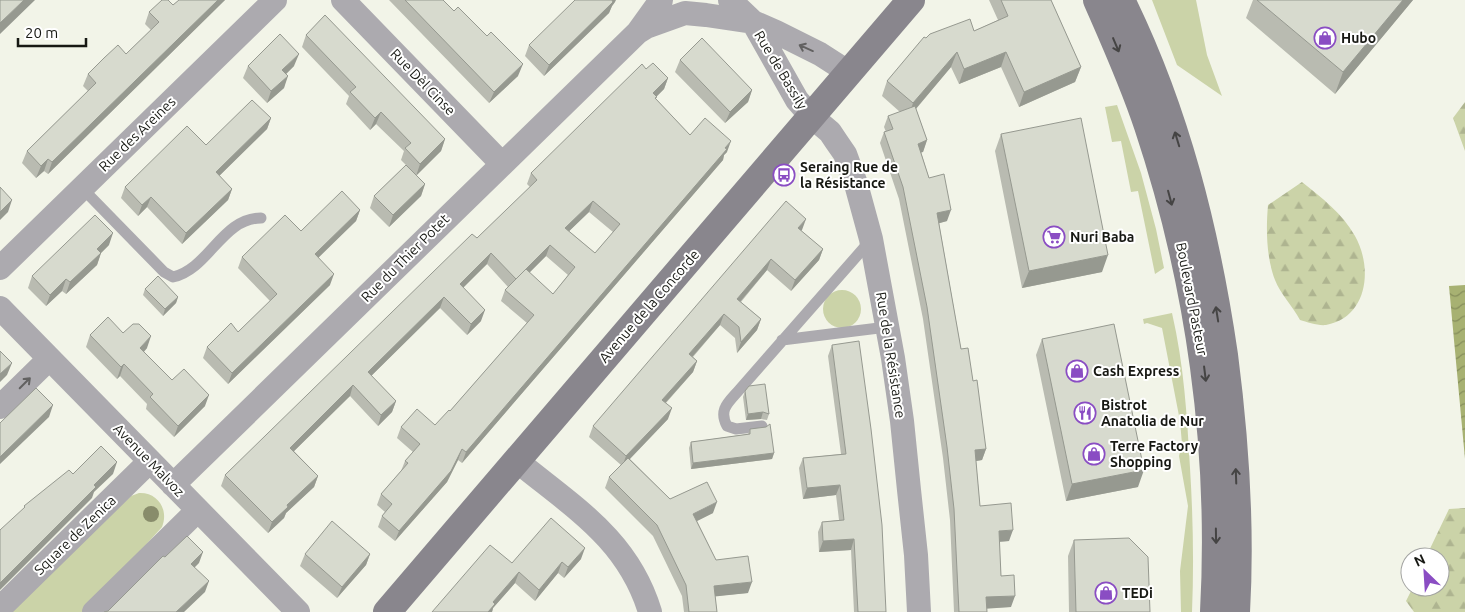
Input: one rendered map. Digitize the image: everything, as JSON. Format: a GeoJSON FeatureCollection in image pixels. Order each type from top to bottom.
{"type":"FeatureCollection","features":[{"type":"Feature","properties":{"kind":"street","name":"Rue des Areines"},"geometry":{"type":"LineString","coordinates":[[0,268],[275,0]]}},
{"type":"Feature","properties":{"kind":"street","name":"Rue Dèl Cinse"},"geometry":{"type":"LineString","coordinates":[[343,0],[502,164]]}},
{"type":"Feature","properties":{"kind":"street","name":"Rue du Thier Potet"},"geometry":{"type":"LineString","coordinates":[[173,485],[638,32],[661,0]]}},
{"type":"Feature","properties":{"kind":"street","name":"Rue de Bassily"},"geometry":{"type":"LineString","coordinates":[[730,0],[753,22],[797,100],[811,116]]}},
{"type":"Feature","properties":{"kind":"street","name":"Avenue de la Concorde"},"geometry":{"type":"LineString","coordinates":[[387,612],[911,0]]}},
{"type":"Feature","properties":{"kind":"street","name":"Boulevard Pasteur"},"geometry":{"type":"LineString","coordinates":[[1097,0],[1138,97],[1152,138],[1174,212],[1196,314],[1211,421],[1217,559],[1214,612]]}},
{"type":"Feature","properties":{"kind":"street","name":"Boulevard Pasteur"},"geometry":{"type":"LineString","coordinates":[[1121,0],[1147,56],[1168,111],[1190,184],[1208,261],[1227,376],[1234,445],[1238,527],[1236,612]]}},
{"type":"Feature","properties":{"kind":"street","name":"Rue du Thier Potet"},"geometry":{"type":"LineString","coordinates":[[638,32],[690,7],[706,15],[753,22]]}},
{"type":"Feature","properties":{"kind":"street","name":"Rue de Bassily"},"geometry":{"type":"LineString","coordinates":[[753,22],[823,56],[848,72]]}},
{"type":"Feature","properties":{"kind":"street","name":"Rue de la Résistance"},"geometry":{"type":"LineString","coordinates":[[811,116],[830,132],[845,154],[856,184],[871,239],[904,438],[916,555],[919,612]]}},
{"type":"Feature","properties":{"kind":"street","name":"Avenue Malvoz"},"geometry":{"type":"LineString","coordinates":[[0,308],[298,612]]}},
{"type":"Feature","properties":{"kind":"street"},"geometry":{"type":"LineString","coordinates":[[0,407],[49,358]]}},
{"type":"Feature","properties":{"kind":"street"},"geometry":{"type":"LineString","coordinates":[[517,460],[614,543],[635,574],[650,612]]}},
{"type":"Feature","properties":{"kind":"street","name":"Square de Zenica"},"geometry":{"type":"LineString","coordinates":[[0,608],[150,461]]}},
{"type":"Feature","properties":{"kind":"street"},"geometry":{"type":"LineString","coordinates":[[94,612],[198,510]]}},
{"type":"Feature","properties":{"kind":"lane"},"geometry":{"type":"LineString","coordinates":[[82,188],[164,272],[173,277],[183,275],[192,268],[239,223],[251,218],[261,218]]}},
{"type":"Feature","properties":{"kind":"lane"},"geometry":{"type":"LineString","coordinates":[[762,426],[736,429],[728,426],[723,418],[724,410],[782,340],[871,239]]}},
{"type":"Feature","properties":{"kind":"lane"},"geometry":{"type":"LineString","coordinates":[[782,340],[887,327]]}},
{"type":"Feature","properties":{"kind":"green space"},"geometry":{"type":"Polygon","coordinates":[[[1152,0],[1196,0],[1207,55],[1222,96],[1177,65],[1152,0]]]}},
{"type":"Feature","properties":{"kind":"green space"},"geometry":{"type":"Polygon","coordinates":[[[1465,102],[1465,151],[1453,118],[1465,102]]]}},
{"type":"Feature","properties":{"kind":"green space"},"geometry":{"type":"Polygon","coordinates":[[[1117,105],[1141,173],[1156,229],[1164,268],[1155,274],[1138,191],[1131,192],[1121,141],[1112,142],[1105,107],[1117,105]]]}},
{"type":"Feature","properties":{"kind":"green space"},"geometry":{"type":"Polygon","coordinates":[[[1302,182],[1331,206],[1344,220],[1355,236],[1364,262],[1363,290],[1358,302],[1351,312],[1340,320],[1326,325],[1300,320],[1277,285],[1268,252],[1268,205],[1302,182]]]}},
{"type":"Feature","properties":{"kind":"green space"},"geometry":{"type":"Polygon","coordinates":[[[842,290],[856,295],[861,309],[856,323],[842,328],[828,323],[823,309],[828,295],[842,290]]]}},
{"type":"Feature","properties":{"kind":"green space"},"geometry":{"type":"Polygon","coordinates":[[[1172,313],[1182,371],[1188,429],[1192,522],[1192,612],[1181,612],[1180,571],[1188,506],[1179,456],[1182,444],[1180,421],[1162,328],[1147,323],[1144,324],[1143,319],[1172,313]]]}},
{"type":"Feature","properties":{"kind":"green space"},"geometry":{"type":"Polygon","coordinates":[[[146,493],[160,503],[164,514],[162,527],[85,612],[3,612],[131,496],[146,493]]]}},
{"type":"Feature","properties":{"kind":"green space"},"geometry":{"type":"Polygon","coordinates":[[[1465,508],[1465,612],[1414,612],[1406,601],[1408,597],[1450,597],[1450,547],[1431,547],[1449,509],[1465,508]]]}},
{"type":"Feature","properties":{"kind":"water"},"geometry":{"type":"Polygon","coordinates":[[[1465,285],[1465,459],[1449,286],[1465,285]]]}},
{"type":"Feature","properties":{"kind":"building"},"geometry":{"type":"Polygon","coordinates":[[[0,0],[24,0],[0,23],[0,0]]]}},
{"type":"Feature","properties":{"kind":"building"},"geometry":{"type":"Polygon","coordinates":[[[162,0],[168,0],[173,5],[179,0],[218,0],[52,162],[48,159],[41,166],[27,151],[96,83],[88,74],[104,58],[118,45],[126,54],[159,22],[149,12],[162,0]]]}},
{"type":"Feature","properties":{"kind":"building"},"geometry":{"type":"Polygon","coordinates":[[[405,0],[443,0],[454,11],[458,7],[487,36],[491,32],[523,64],[494,92],[405,0]]]}},
{"type":"Feature","properties":{"kind":"building"},"geometry":{"type":"Polygon","coordinates":[[[575,0],[612,0],[613,2],[549,65],[529,45],[575,0]]]}},
{"type":"Feature","properties":{"kind":"building"},"geometry":{"type":"Polygon","coordinates":[[[1001,0],[1051,0],[1081,67],[1024,92],[1006,52],[964,69],[957,52],[913,103],[887,81],[924,37],[926,38],[930,34],[970,19],[974,31],[1008,16],[1001,0]]]}},
{"type":"Feature","properties":{"kind":"building","name":"Hubo"},"geometry":{"type":"Polygon","coordinates":[[[1257,0],[1403,0],[1343,72],[1257,0]]]}},
{"type":"Feature","properties":{"kind":"building"},"geometry":{"type":"Polygon","coordinates":[[[325,15],[445,139],[420,164],[405,148],[411,143],[381,112],[375,118],[350,92],[356,87],[306,35],[325,15]]]}},
{"type":"Feature","properties":{"kind":"building"},"geometry":{"type":"Polygon","coordinates":[[[280,34],[299,54],[282,70],[288,76],[271,91],[248,66],[280,34]]]}},
{"type":"Feature","properties":{"kind":"building"},"geometry":{"type":"Polygon","coordinates":[[[702,38],[752,90],[730,112],[680,60],[702,38]]]}},
{"type":"Feature","properties":{"kind":"building"},"geometry":{"type":"Polygon","coordinates":[[[653,63],[668,78],[653,93],[657,97],[655,98],[690,135],[705,118],[731,141],[725,148],[727,149],[466,452],[462,449],[451,471],[399,531],[382,516],[392,504],[381,494],[408,463],[405,461],[420,444],[401,427],[417,409],[435,425],[450,411],[534,315],[505,290],[516,279],[491,253],[460,284],[485,310],[471,324],[444,297],[368,372],[396,401],[381,415],[353,385],[290,448],[318,476],[272,522],[225,475],[472,234],[477,238],[537,180],[531,173],[642,64],[646,69],[653,63]],[[593,201],[565,228],[595,253],[620,224],[593,201]],[[550,245],[526,269],[553,294],[575,267],[550,245]]]}},
{"type":"Feature","properties":{"kind":"building"},"geometry":{"type":"Polygon","coordinates":[[[252,100],[271,118],[216,172],[232,189],[186,233],[151,197],[142,205],[125,187],[187,126],[206,145],[252,100]]]}},
{"type":"Feature","properties":{"kind":"building"},"geometry":{"type":"Polygon","coordinates":[[[915,106],[927,140],[918,144],[929,178],[944,174],[951,210],[937,213],[961,349],[968,348],[973,381],[977,380],[986,449],[975,450],[980,506],[1011,503],[1013,530],[999,531],[1001,576],[1014,575],[1015,596],[986,597],[987,612],[959,612],[954,509],[927,307],[903,187],[884,132],[893,129],[888,116],[915,106]]]}},
{"type":"Feature","properties":{"kind":"building","name":"Nuri Baba"},"geometry":{"type":"Polygon","coordinates":[[[1081,118],[1108,255],[1029,271],[1001,134],[1081,118]]]}},
{"type":"Feature","properties":{"kind":"building"},"geometry":{"type":"Polygon","coordinates":[[[406,165],[425,184],[393,215],[374,196],[406,165]]]}},
{"type":"Feature","properties":{"kind":"building"},"geometry":{"type":"Polygon","coordinates":[[[0,187],[12,200],[0,212],[0,187]]]}},
{"type":"Feature","properties":{"kind":"building"},"geometry":{"type":"Polygon","coordinates":[[[342,191],[360,210],[315,254],[334,274],[232,373],[207,347],[231,323],[238,332],[277,294],[242,257],[285,215],[301,231],[342,191]]]}},
{"type":"Feature","properties":{"kind":"building"},"geometry":{"type":"Polygon","coordinates":[[[786,201],[806,219],[798,228],[823,249],[795,280],[771,259],[737,299],[761,319],[741,342],[739,327],[724,314],[689,354],[697,361],[662,400],[672,408],[626,456],[593,426],[786,201]]]}},
{"type":"Feature","properties":{"kind":"building"},"geometry":{"type":"Polygon","coordinates":[[[95,215],[113,233],[97,249],[101,253],[70,282],[66,279],[50,295],[32,276],[95,215]]]}},
{"type":"Feature","properties":{"kind":"building"},"geometry":{"type":"Polygon","coordinates":[[[158,276],[178,297],[165,309],[145,289],[158,276]]]}},
{"type":"Feature","properties":{"kind":"building"},"geometry":{"type":"Polygon","coordinates":[[[108,317],[123,333],[133,324],[139,324],[151,336],[140,348],[172,380],[184,369],[209,395],[178,426],[150,397],[153,394],[124,364],[121,367],[90,335],[108,317]]]}},
{"type":"Feature","properties":{"kind":"building"},"geometry":{"type":"Polygon","coordinates":[[[1114,324],[1144,470],[1072,484],[1042,339],[1114,324]]]}},
{"type":"Feature","properties":{"kind":"building"},"geometry":{"type":"Polygon","coordinates":[[[859,341],[882,525],[886,612],[858,612],[854,539],[823,541],[822,522],[844,520],[840,485],[807,488],[803,458],[846,454],[832,345],[859,341]]]}},
{"type":"Feature","properties":{"kind":"building"},"geometry":{"type":"Polygon","coordinates":[[[0,351],[12,363],[0,374],[0,351]]]}},
{"type":"Feature","properties":{"kind":"building"},"geometry":{"type":"Polygon","coordinates":[[[765,384],[769,414],[763,412],[748,414],[745,391],[749,386],[765,384]]]}},
{"type":"Feature","properties":{"kind":"building"},"geometry":{"type":"Polygon","coordinates":[[[36,388],[53,405],[0,457],[0,423],[36,388]]]}},
{"type":"Feature","properties":{"kind":"building"},"geometry":{"type":"Polygon","coordinates":[[[770,424],[774,453],[693,463],[691,442],[750,434],[750,429],[766,427],[770,424]]]}},
{"type":"Feature","properties":{"kind":"building"},"geometry":{"type":"Polygon","coordinates":[[[101,446],[117,462],[94,485],[96,487],[0,583],[0,530],[24,506],[69,470],[73,474],[101,446]]]}},
{"type":"Feature","properties":{"kind":"building"},"geometry":{"type":"Polygon","coordinates":[[[628,458],[670,499],[707,482],[717,502],[693,514],[716,560],[748,556],[752,582],[714,586],[717,612],[689,612],[686,585],[657,525],[609,477],[628,458]]]}},
{"type":"Feature","properties":{"kind":"building"},"geometry":{"type":"Polygon","coordinates":[[[551,518],[585,548],[568,567],[562,562],[539,590],[519,572],[493,602],[495,604],[488,612],[432,612],[490,545],[512,563],[551,518]]]}},
{"type":"Feature","properties":{"kind":"building"},"geometry":{"type":"Polygon","coordinates":[[[332,521],[370,554],[342,587],[305,554],[332,521]]]}},
{"type":"Feature","properties":{"kind":"building"},"geometry":{"type":"Polygon","coordinates":[[[187,536],[203,552],[191,564],[209,581],[176,612],[104,612],[108,611],[163,556],[165,557],[187,536]]]}},
{"type":"Feature","properties":{"kind":"building","name":"TEDi"},"geometry":{"type":"Polygon","coordinates":[[[1129,538],[1148,557],[1150,612],[1076,612],[1074,540],[1129,538]]]}},
{"type":"Feature","properties":{"kind":"place","name":"Hubo"},"geometry":{"type":"Point","coordinates":[1325,38]}},
{"type":"Feature","properties":{"kind":"place","name":"Seraing Rue de la Résistance"},"geometry":{"type":"Point","coordinates":[784,175]}},
{"type":"Feature","properties":{"kind":"place","name":"Nuri Baba"},"geometry":{"type":"Point","coordinates":[1054,237]}},
{"type":"Feature","properties":{"kind":"place","name":"Cash Express"},"geometry":{"type":"Point","coordinates":[1077,371]}},
{"type":"Feature","properties":{"kind":"place","name":"Bistrot Anatolia de Nur"},"geometry":{"type":"Point","coordinates":[1085,413]}},
{"type":"Feature","properties":{"kind":"place","name":"Terre Factory Shopping"},"geometry":{"type":"Point","coordinates":[1094,454]}},
{"type":"Feature","properties":{"kind":"place","name":"TEDi"},"geometry":{"type":"Point","coordinates":[1106,593]}}]}
